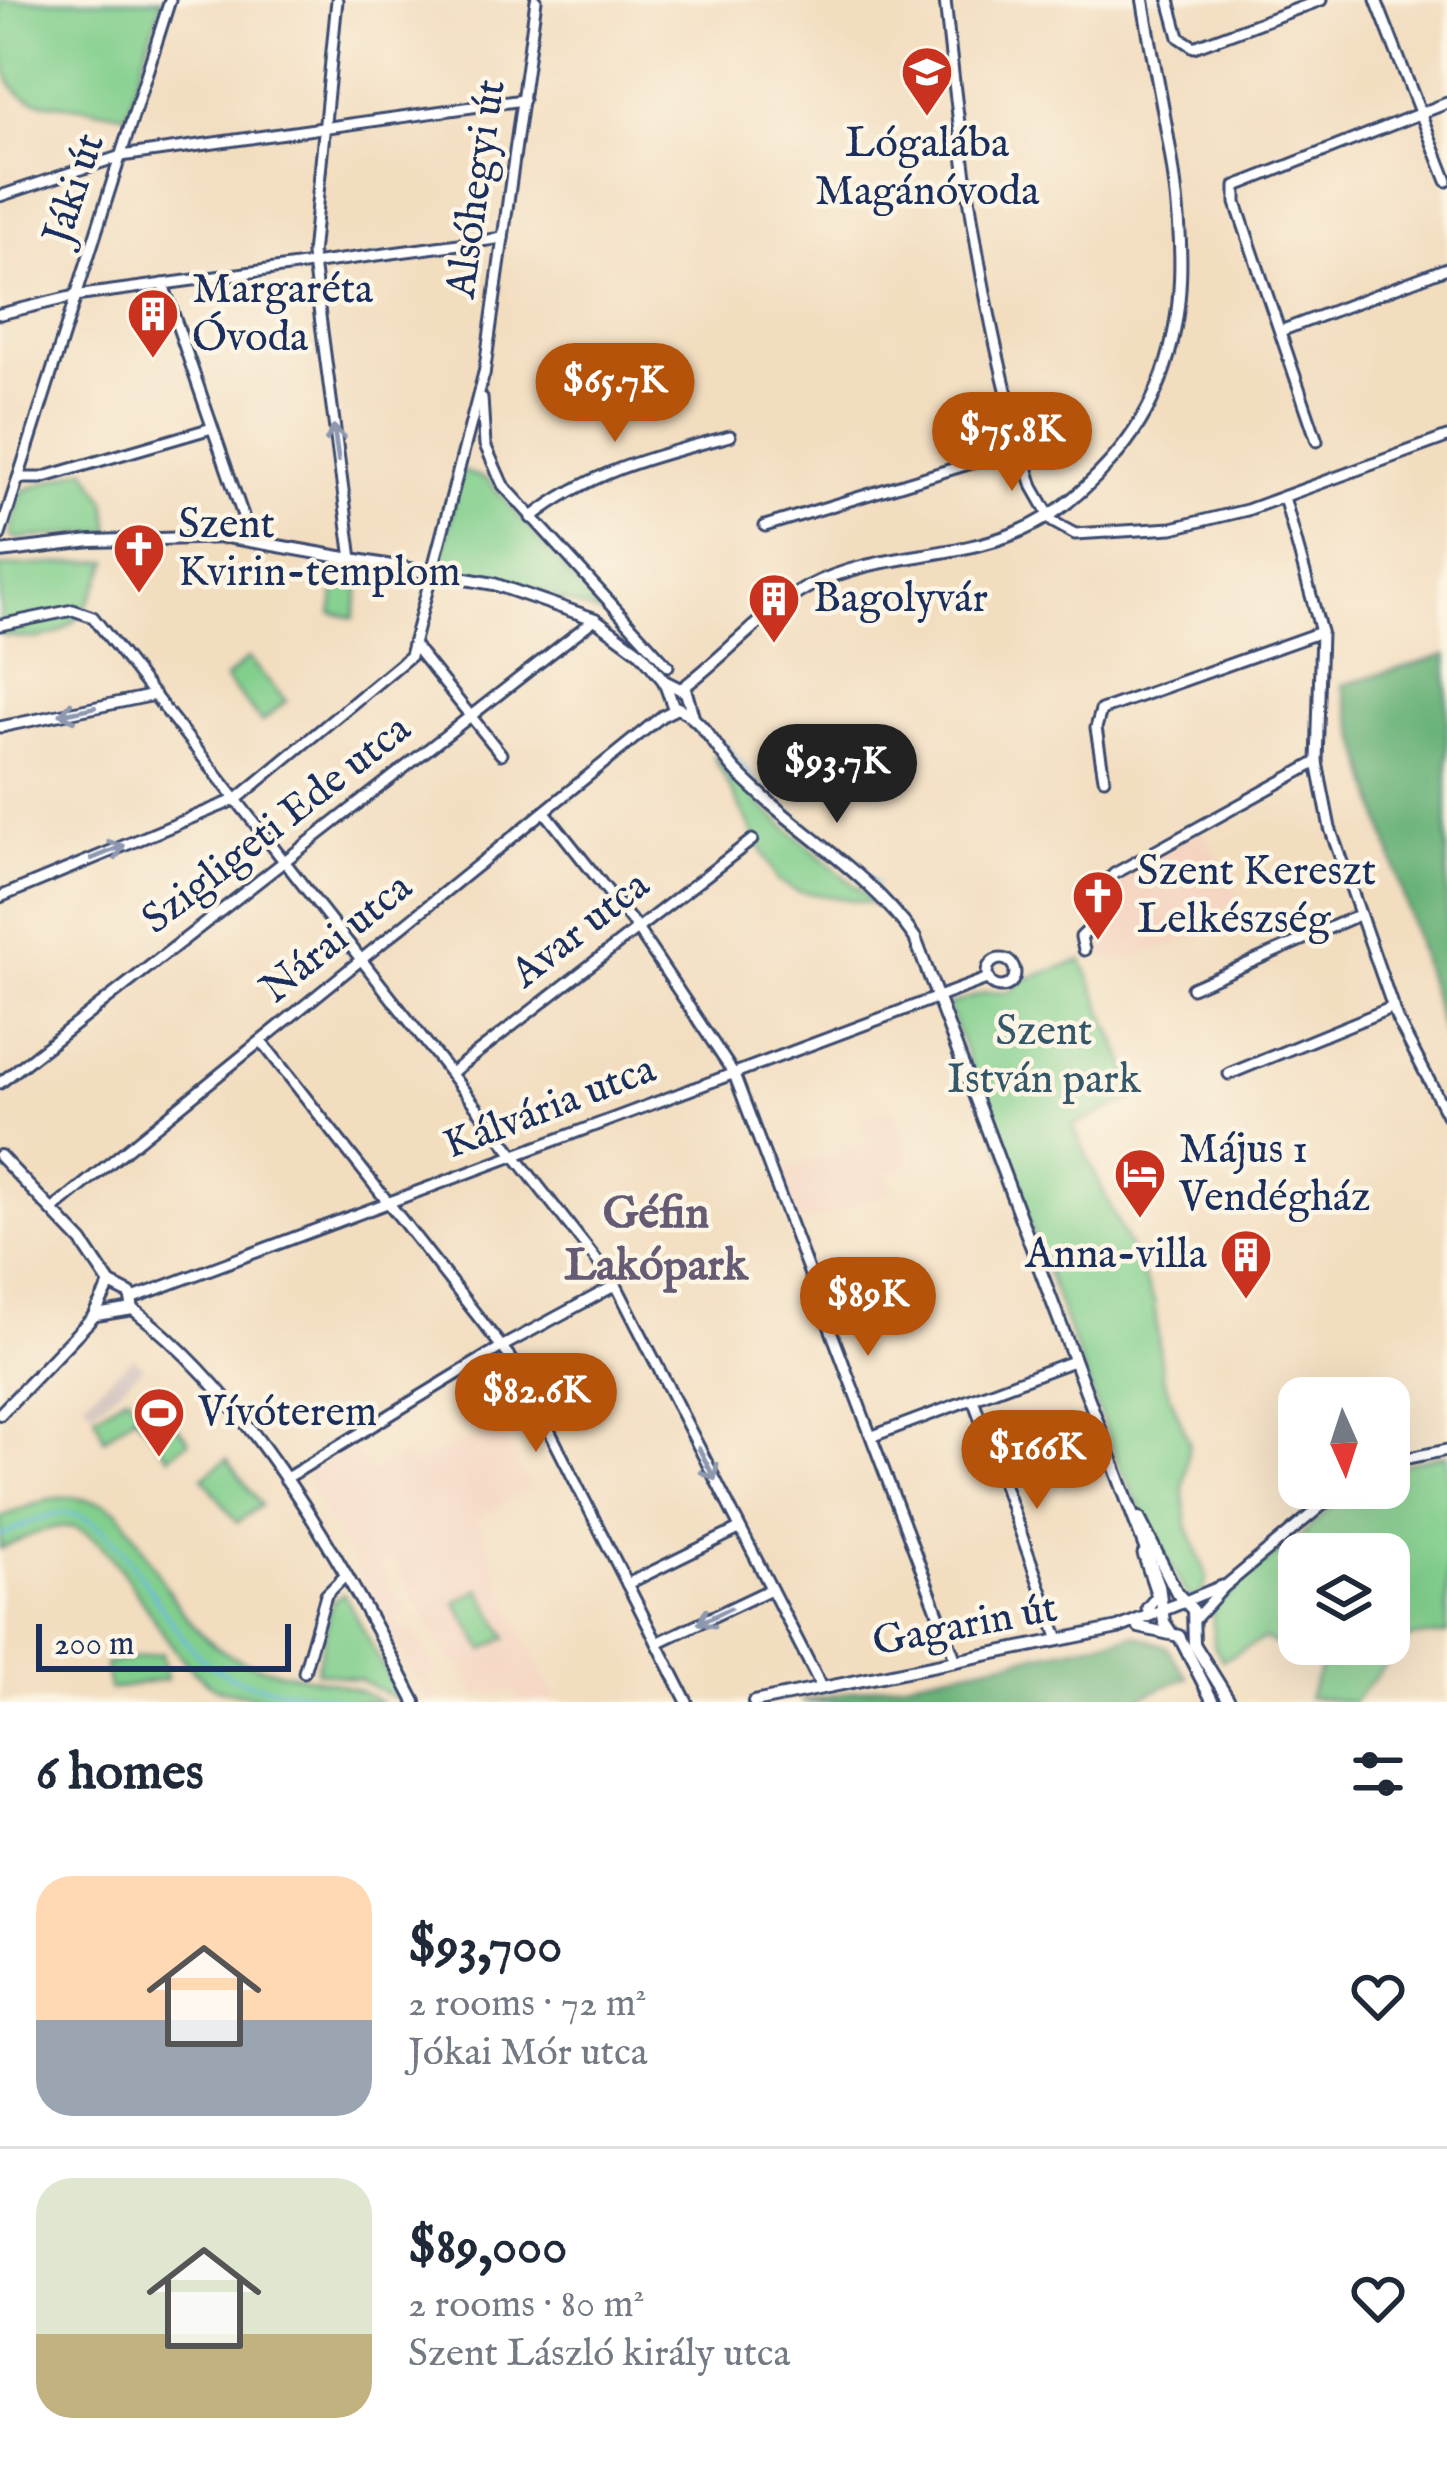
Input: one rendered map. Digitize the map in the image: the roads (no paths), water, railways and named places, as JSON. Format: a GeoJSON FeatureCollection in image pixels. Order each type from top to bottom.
{"type":"FeatureCollection","features":[{"type":"Feature","properties":{"kind":"street","name":"Jáki út"},"geometry":{"type":"LineString","coordinates":[[0,535],[170,0]]}},
{"type":"Feature","properties":{"kind":"street"},"geometry":{"type":"LineString","coordinates":[[337,0],[322,124],[313,265],[352,559]]}},
{"type":"Feature","properties":{"kind":"street","name":"Alsóhegyi út"},"geometry":{"type":"LineString","coordinates":[[536,0],[484,374],[482,425],[502,485],[668,666]]}},
{"type":"Feature","properties":{"kind":"street"},"geometry":{"type":"LineString","coordinates":[[945,0],[966,202],[1021,448],[1048,516],[1075,534],[1149,530],[1222,518],[1447,437]]}},
{"type":"Feature","properties":{"kind":"street"},"geometry":{"type":"LineString","coordinates":[[674,704],[770,612],[837,574],[994,541],[1048,516],[1087,486],[1132,434],[1155,395],[1176,335],[1181,244],[1143,0]]}},
{"type":"Feature","properties":{"kind":"street"},"geometry":{"type":"LineString","coordinates":[[1169,0],[1182,43],[1194,47],[1321,0]]}},
{"type":"Feature","properties":{"kind":"street"},"geometry":{"type":"LineString","coordinates":[[1376,0],[1447,181]]}},
{"type":"Feature","properties":{"kind":"street"},"geometry":{"type":"LineString","coordinates":[[0,196],[121,156],[322,124],[523,100]]}},
{"type":"Feature","properties":{"kind":"street"},"geometry":{"type":"LineString","coordinates":[[1317,441],[1234,190],[1241,183],[1447,103]]}},
{"type":"Feature","properties":{"kind":"street"},"geometry":{"type":"LineString","coordinates":[[0,314],[75,296],[503,238]]}},
{"type":"Feature","properties":{"kind":"street"},"geometry":{"type":"LineString","coordinates":[[1283,330],[1447,268]]}},
{"type":"Feature","properties":{"kind":"street"},"geometry":{"type":"LineString","coordinates":[[163,284],[243,516],[244,538]]}},
{"type":"Feature","properties":{"kind":"street"},"geometry":{"type":"LineString","coordinates":[[0,897],[237,799],[397,670],[416,648],[484,374]]}},
{"type":"Feature","properties":{"kind":"street"},"geometry":{"type":"LineString","coordinates":[[18,478],[41,478],[212,428]]}},
{"type":"Feature","properties":{"kind":"street"},"geometry":{"type":"LineString","coordinates":[[530,518],[553,500],[615,470],[730,436]]}},
{"type":"Feature","properties":{"kind":"street"},"geometry":{"type":"LineString","coordinates":[[765,526],[1021,448]]}},
{"type":"Feature","properties":{"kind":"street"},"geometry":{"type":"LineString","coordinates":[[464,456],[489,457]]}},
{"type":"Feature","properties":{"kind":"street"},"geometry":{"type":"LineString","coordinates":[[1284,497],[1321,632],[1317,762],[1330,828],[1393,1007],[1447,1115]]}},
{"type":"Feature","properties":{"kind":"street"},"geometry":{"type":"LineString","coordinates":[[0,552],[91,541],[244,538],[521,590],[595,619],[641,653],[664,681],[674,704],[694,717]]}},
{"type":"Feature","properties":{"kind":"street"},"geometry":{"type":"LineString","coordinates":[[0,626],[87,611],[616,1285],[822,1688]]}},
{"type":"Feature","properties":{"kind":"street","name":"Szigligeti Ede utca"},"geometry":{"type":"LineString","coordinates":[[0,1084],[595,619]]}},
{"type":"Feature","properties":{"kind":"street"},"geometry":{"type":"LineString","coordinates":[[1104,778],[1096,728],[1101,710],[1321,632]]}},
{"type":"Feature","properties":{"kind":"street"},"geometry":{"type":"LineString","coordinates":[[416,648],[501,754]]}},
{"type":"Feature","properties":{"kind":"street"},"geometry":{"type":"LineString","coordinates":[[664,681],[684,693],[694,717],[739,774],[900,916],[916,938],[1164,1612],[1214,1702]]}},
{"type":"Feature","properties":{"kind":"street"},"geometry":{"type":"LineString","coordinates":[[0,727],[155,695]]}},
{"type":"Feature","properties":{"kind":"street","name":"Nárai utca"},"geometry":{"type":"LineString","coordinates":[[52,1210],[674,704]]}},
{"type":"Feature","properties":{"kind":"street"},"geometry":{"type":"LineString","coordinates":[[1084,950],[1082,934],[1104,916],[1100,889],[1114,874],[1317,762]]}},
{"type":"Feature","properties":{"kind":"street"},"geometry":{"type":"LineString","coordinates":[[545,812],[636,927],[734,1074],[956,1661]]}},
{"type":"Feature","properties":{"kind":"street","name":"Avar utca"},"geometry":{"type":"LineString","coordinates":[[451,1073],[752,840]]}},
{"type":"Feature","properties":{"kind":"street"},"geometry":{"type":"LineString","coordinates":[[1192,988],[1359,915]]}},
{"type":"Feature","properties":{"kind":"street","name":"Kálvária utca"},"geometry":{"type":"LineString","coordinates":[[133,1304],[514,1155],[989,978]]}},
{"type":"Feature","properties":{"kind":"street"},"geometry":{"type":"LineString","coordinates":[[1229,1075],[1393,1007]]}},
{"type":"Feature","properties":{"kind":"street"},"geometry":{"type":"LineString","coordinates":[[262,1042],[503,1346],[687,1702]]}},
{"type":"Feature","properties":{"kind":"street"},"geometry":{"type":"LineString","coordinates":[[0,1156],[92,1255],[116,1311]]}},
{"type":"Feature","properties":{"kind":"street"},"geometry":{"type":"LineString","coordinates":[[0,1414],[93,1317],[106,1289],[119,1284],[133,1304],[176,1344],[285,1479],[346,1574],[415,1702]]}},
{"type":"Feature","properties":{"kind":"street"},"geometry":{"type":"LineString","coordinates":[[285,1479],[503,1346],[616,1285]]}},
{"type":"Feature","properties":{"kind":"street"},"geometry":{"type":"LineString","coordinates":[[93,1317],[133,1304]]}},
{"type":"Feature","properties":{"kind":"street"},"geometry":{"type":"LineString","coordinates":[[873,1436],[1073,1361]]}},
{"type":"Feature","properties":{"kind":"street"},"geometry":{"type":"LineString","coordinates":[[973,1399],[1059,1640]]}},
{"type":"Feature","properties":{"kind":"street"},"geometry":{"type":"LineString","coordinates":[[1410,1458],[1447,1450]]}},
{"type":"Feature","properties":{"kind":"street"},"geometry":{"type":"LineString","coordinates":[[1115,1473],[1194,1622],[1196,1648],[1230,1702]]}},
{"type":"Feature","properties":{"kind":"street"},"geometry":{"type":"LineString","coordinates":[[1173,1632],[1194,1622],[1237,1577],[1318,1509]]}},
{"type":"Feature","properties":{"kind":"street"},"geometry":{"type":"LineString","coordinates":[[627,1584],[739,1529]]}},
{"type":"Feature","properties":{"kind":"street"},"geometry":{"type":"LineString","coordinates":[[1139,1537],[1157,1596],[1147,1608],[1149,1614]]}},
{"type":"Feature","properties":{"kind":"street"},"geometry":{"type":"LineString","coordinates":[[304,1672],[326,1595],[346,1574]]}},
{"type":"Feature","properties":{"kind":"street"},"geometry":{"type":"LineString","coordinates":[[1184,1603],[1237,1577]]}},
{"type":"Feature","properties":{"kind":"street"},"geometry":{"type":"LineString","coordinates":[[657,1643],[771,1589]]}},
{"type":"Feature","properties":{"kind":"street","name":"Gagarin út"},"geometry":{"type":"LineString","coordinates":[[754,1702],[1118,1628],[1184,1603]]}},
{"type":"Feature","properties":{"kind":"street","name":"Gagarin út"},"geometry":{"type":"LineString","coordinates":[[1118,1628],[1173,1632]]}},
{"type":"Feature","properties":{"kind":"waterway"},"geometry":{"type":"LineString","coordinates":[[723,742],[765,791],[877,884]]}},
{"type":"Feature","properties":{"kind":"waterway"},"geometry":{"type":"LineString","coordinates":[[0,1536],[53,1515],[83,1518],[122,1550],[175,1627],[213,1667],[245,1682],[348,1702]]}},
{"type":"Feature","properties":{"kind":"place","name":"Lógalába Magánóvoda"},"geometry":{"type":"Point","coordinates":[927,118]}},
{"type":"Feature","properties":{"kind":"place","name":"Margaréta Óvoda"},"geometry":{"type":"Point","coordinates":[153,360]}},
{"type":"Feature","properties":{"kind":"place","name":"Szent Kvirin-templom"},"geometry":{"type":"Point","coordinates":[139,595]}},
{"type":"Feature","properties":{"kind":"place","name":"Bagolyvár"},"geometry":{"type":"Point","coordinates":[774,645]}},
{"type":"Feature","properties":{"kind":"place","name":"Szent Kereszt Lelkészség"},"geometry":{"type":"Point","coordinates":[1098,942]}},
{"type":"Feature","properties":{"kind":"place","name":"Május 1 Vendégház"},"geometry":{"type":"Point","coordinates":[1140,1220]}},
{"type":"Feature","properties":{"kind":"place","name":"Anna-villa"},"geometry":{"type":"Point","coordinates":[1246,1301]}},
{"type":"Feature","properties":{"kind":"place","name":"Vívóterem"},"geometry":{"type":"Point","coordinates":[159,1459]}},
{"type":"Feature","properties":{"kind":"district","name":"Géfin Lakópark"},"geometry":{"type":"Point","coordinates":[656,1240]}},
{"type":"Feature","properties":{"kind":"park label","name":"Szent István park"},"geometry":{"type":"Point","coordinates":[1044,1056]}}]}
